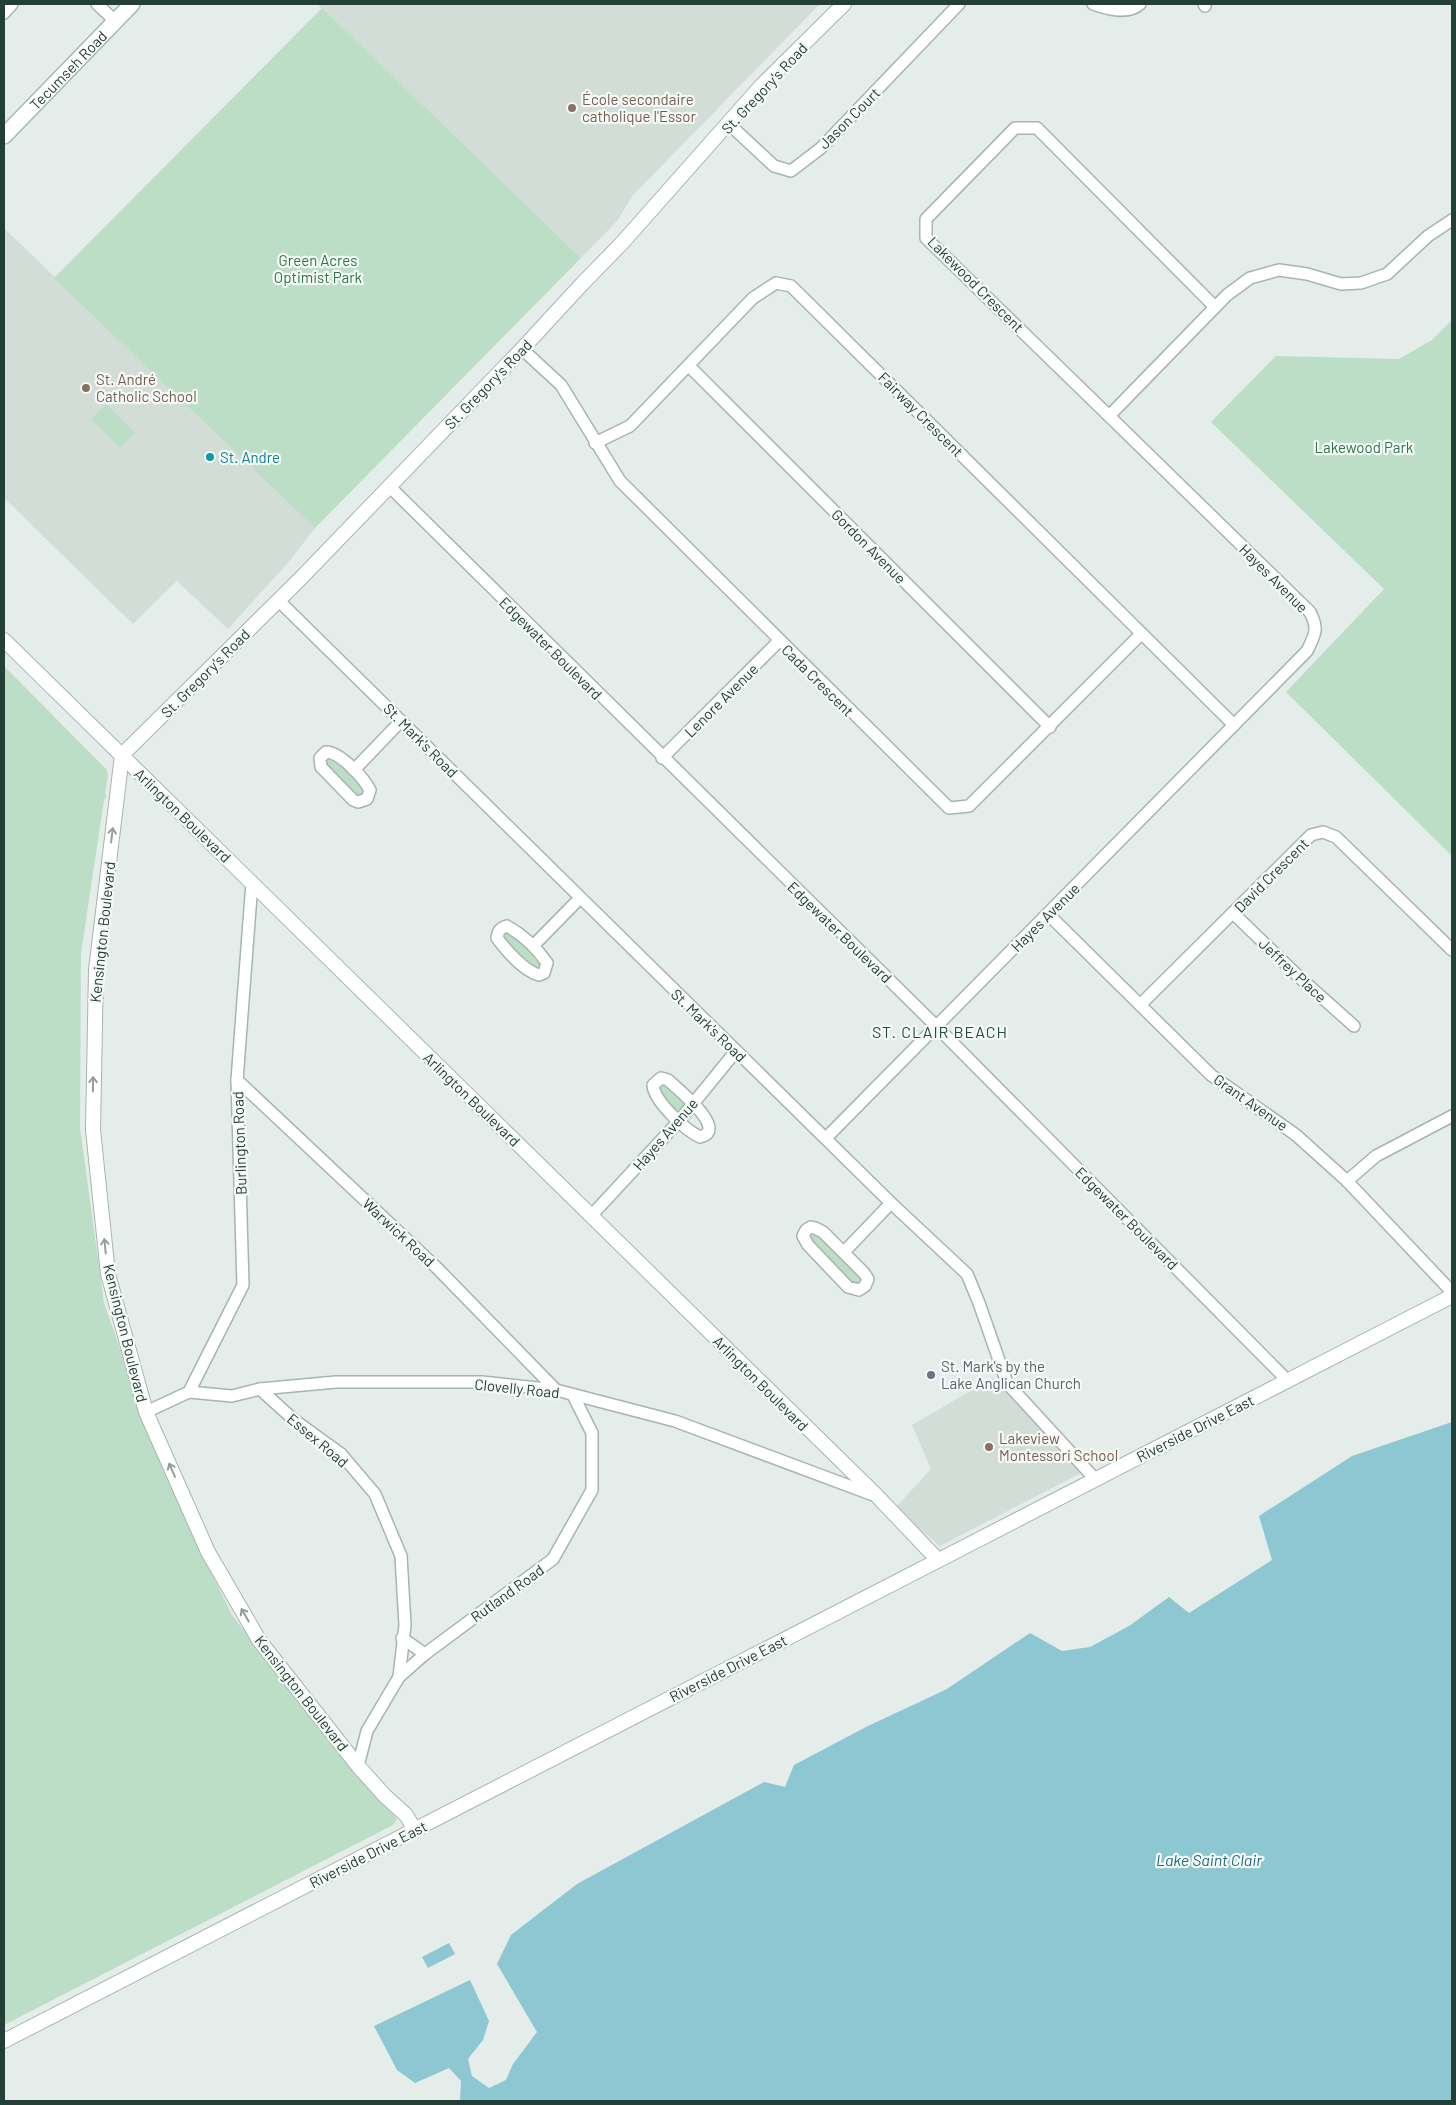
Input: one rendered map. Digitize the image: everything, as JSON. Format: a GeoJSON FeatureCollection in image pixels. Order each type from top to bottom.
{"type":"FeatureCollection","features":[{"type":"Feature","properties":{"kind":"main road","name":"Tecumseh Road"},"geometry":{"type":"LineString","coordinates":[[4,136],[132,4]]}},
{"type":"Feature","properties":{"kind":"street"},"geometry":{"type":"LineString","coordinates":[[4,13],[12,4]]}},
{"type":"Feature","properties":{"kind":"street"},"geometry":{"type":"LineString","coordinates":[[97,4],[115,21]]}},
{"type":"Feature","properties":{"kind":"street","name":"St. Gregory's Road"},"geometry":{"type":"LineString","coordinates":[[122,755],[278,600],[522,349],[622,244],[762,85],[844,4]]}},
{"type":"Feature","properties":{"kind":"street","name":"Jason Court"},"geometry":{"type":"LineString","coordinates":[[729,124],[774,166],[791,171],[820,148],[959,4]]}},
{"type":"Feature","properties":{"kind":"street"},"geometry":{"type":"LineString","coordinates":[[1092,4],[1110,10],[1126,10],[1140,4]]}},
{"type":"Feature","properties":{"kind":"street","name":"Lakewood Crescent"},"geometry":{"type":"LineString","coordinates":[[1109,416],[926,238],[926,219],[1015,128],[1037,128],[1215,307]]}},
{"type":"Feature","properties":{"kind":"street"},"geometry":{"type":"LineString","coordinates":[[1109,416],[1227,295],[1250,278],[1279,270],[1306,274],[1341,284],[1361,283],[1387,274],[1428,236],[1452,220]]}},
{"type":"Feature","properties":{"kind":"street","name":"Fairway Crescent"},"geometry":{"type":"LineString","coordinates":[[595,444],[630,426],[754,298],[776,283],[791,286],[1234,725]]}},
{"type":"Feature","properties":{"kind":"street","name":"Cada Crescent"},"geometry":{"type":"LineString","coordinates":[[522,349],[561,385],[595,444],[620,481],[949,808],[969,806],[1141,634]]}},
{"type":"Feature","properties":{"kind":"street","name":"Gordon Avenue"},"geometry":{"type":"LineString","coordinates":[[688,366],[1050,727]]}},
{"type":"Feature","properties":{"kind":"street","name":"Hayes Avenue"},"geometry":{"type":"LineString","coordinates":[[826,1138],[1307,652],[1316,632],[1316,625],[1310,612],[1109,416]]}},
{"type":"Feature","properties":{"kind":"street","name":"Edgewater Boulevard"},"geometry":{"type":"LineString","coordinates":[[389,486],[936,1027],[1288,1381]]}},
{"type":"Feature","properties":{"kind":"street","name":"St. Mark's Road"},"geometry":{"type":"LineString","coordinates":[[278,600],[891,1203],[967,1274],[980,1303],[1007,1383],[1095,1479]]}},
{"type":"Feature","properties":{"kind":"street","name":"Arlington Boulevard"},"geometry":{"type":"LineString","coordinates":[[4,640],[877,1496],[938,1560]]}},
{"type":"Feature","properties":{"kind":"street","name":"Lenore Avenue"},"geometry":{"type":"LineString","coordinates":[[662,758],[779,641]]}},
{"type":"Feature","properties":{"kind":"street"},"geometry":{"type":"LineString","coordinates":[[354,770],[401,721]]}},
{"type":"Feature","properties":{"kind":"street"},"geometry":{"type":"LineString","coordinates":[[326,752],[330,752],[354,770],[370,790],[370,795],[363,802],[353,800],[321,767],[320,758],[326,752]]}},
{"type":"Feature","properties":{"kind":"street","name":"Kensington Boulevard"},"geometry":{"type":"LineString","coordinates":[[122,755],[96,970],[92,1130],[108,1274],[146,1412],[208,1552],[259,1640],[358,1766],[385,1796],[406,1815],[415,1830]]}},
{"type":"Feature","properties":{"kind":"street","name":"David Crescent"},"geometry":{"type":"LineString","coordinates":[[1140,1005],[1311,835],[1324,832],[1336,837],[1452,950]]}},
{"type":"Feature","properties":{"kind":"street","name":"Burlington Road"},"geometry":{"type":"LineString","coordinates":[[189,1392],[243,1285],[237,1080],[252,882]]}},
{"type":"Feature","properties":{"kind":"street"},"geometry":{"type":"LineString","coordinates":[[533,946],[580,898]]}},
{"type":"Feature","properties":{"kind":"street","name":"Jeffrey Place"},"geometry":{"type":"LineString","coordinates":[[1233,913],[1298,976],[1354,1026]]}},
{"type":"Feature","properties":{"kind":"street","name":"Grant Avenue"},"geometry":{"type":"LineString","coordinates":[[1048,914],[1211,1075],[1296,1135],[1347,1181],[1452,1292]]}},
{"type":"Feature","properties":{"kind":"street"},"geometry":{"type":"LineString","coordinates":[[507,926],[533,946],[547,963],[544,973],[539,975],[531,972],[502,945],[497,938],[498,932],[501,928],[507,926]]}},
{"type":"Feature","properties":{"kind":"street","name":"Hayes Avenue"},"geometry":{"type":"LineString","coordinates":[[591,1216],[679,1121],[736,1051]]}},
{"type":"Feature","properties":{"kind":"street"},"geometry":{"type":"LineString","coordinates":[[661,1078],[668,1080],[707,1120],[708,1132],[700,1137],[679,1121],[656,1096],[653,1085],[661,1078]]}},
{"type":"Feature","properties":{"kind":"street","name":"Warwick Road"},"geometry":{"type":"LineString","coordinates":[[237,1080],[436,1267],[556,1390]]}},
{"type":"Feature","properties":{"kind":"street"},"geometry":{"type":"LineString","coordinates":[[1347,1181],[1376,1156],[1452,1116]]}},
{"type":"Feature","properties":{"kind":"street"},"geometry":{"type":"LineString","coordinates":[[844,1252],[891,1203]]}},
{"type":"Feature","properties":{"kind":"street"},"geometry":{"type":"LineString","coordinates":[[808,1228],[815,1228],[844,1252],[867,1276],[867,1283],[862,1288],[854,1290],[848,1287],[805,1242],[804,1233],[808,1228]]}},
{"type":"Feature","properties":{"kind":"street","name":"Riverside Drive East"},"geometry":{"type":"LineString","coordinates":[[4,2040],[1452,1296]]}},
{"type":"Feature","properties":{"kind":"street","name":"Clovelly Road"},"geometry":{"type":"LineString","coordinates":[[189,1392],[232,1396],[260,1389],[336,1382],[482,1382],[556,1390],[675,1421],[877,1496]]}},
{"type":"Feature","properties":{"kind":"street","name":"Essex Road"},"geometry":{"type":"LineString","coordinates":[[260,1389],[294,1420],[341,1454],[375,1494],[401,1556],[405,1625],[399,1677]]}},
{"type":"Feature","properties":{"kind":"street"},"geometry":{"type":"LineString","coordinates":[[146,1412],[189,1392]]}},
{"type":"Feature","properties":{"kind":"street","name":"Rutland Road"},"geometry":{"type":"LineString","coordinates":[[358,1766],[367,1731],[399,1677],[425,1654],[554,1559],[592,1490],[592,1433],[573,1395]]}},
{"type":"Feature","properties":{"kind":"street"},"geometry":{"type":"LineString","coordinates":[[402,1638],[425,1654]]}},
{"type":"Feature","properties":{"kind":"shaded area","name":"École secondaire catholique l'Essor"},"geometry":{"type":"Polygon","coordinates":[[[317,4],[820,4],[633,195],[617,221],[581,258],[317,4]]]}},
{"type":"Feature","properties":{"kind":"shaded area","name":"St. André Catholic School"},"geometry":{"type":"Polygon","coordinates":[[[4,228],[315,528],[287,564],[228,629],[177,581],[133,624],[4,498],[4,228]]]}},
{"type":"Feature","properties":{"kind":"shaded area","name":"Lakeview Montessori School"},"geometry":{"type":"Polygon","coordinates":[[[993,1378],[1081,1473],[940,1546],[895,1508],[931,1469],[912,1425],[993,1378]]]}},
{"type":"Feature","properties":{"kind":"green space","name":"Green Acres Optimist Park"},"geometry":{"type":"Polygon","coordinates":[[[322,8],[581,258],[315,528],[54,278],[322,8]]]}},
{"type":"Feature","properties":{"kind":"green space","name":"Lakewood Park"},"geometry":{"type":"Polygon","coordinates":[[[1452,320],[1452,856],[1286,692],[1384,589],[1211,422],[1276,356],[1399,359],[1432,340],[1452,320]]]}},
{"type":"Feature","properties":{"kind":"green space"},"geometry":{"type":"Polygon","coordinates":[[[106,404],[135,433],[120,448],[91,419],[106,404]]]}},
{"type":"Feature","properties":{"kind":"green space"},"geometry":{"type":"Polygon","coordinates":[[[4,666],[107,770],[108,776],[105,794],[107,796],[104,800],[81,953],[80,1128],[104,1303],[157,1455],[232,1615],[352,1770],[397,1819],[393,1825],[4,2025],[4,666]]]}},
{"type":"Feature","properties":{"kind":"green space"},"geometry":{"type":"Polygon","coordinates":[[[327,757],[336,758],[365,789],[363,796],[358,797],[326,768],[325,760],[327,757]]]}},
{"type":"Feature","properties":{"kind":"green space"},"geometry":{"type":"Polygon","coordinates":[[[504,932],[510,932],[542,962],[541,967],[534,969],[503,941],[502,935],[504,932]]]}},
{"type":"Feature","properties":{"kind":"green space"},"geometry":{"type":"Polygon","coordinates":[[[665,1083],[686,1102],[682,1108],[675,1111],[663,1099],[658,1086],[665,1083]]]}},
{"type":"Feature","properties":{"kind":"green space"},"geometry":{"type":"Polygon","coordinates":[[[810,1233],[817,1233],[863,1278],[860,1284],[854,1286],[808,1241],[810,1233]]]}},
{"type":"Feature","properties":{"kind":"water","name":"Lake Saint Clair"},"geometry":{"type":"Polygon","coordinates":[[[1452,1422],[1452,2101],[460,2101],[461,2081],[449,2068],[415,2083],[397,2070],[374,2026],[470,1980],[489,2021],[483,2040],[468,2059],[472,2076],[489,2088],[506,2080],[513,2064],[537,2032],[497,1964],[511,1935],[577,1884],[764,1782],[785,1787],[794,1765],[866,1727],[947,1689],[1030,1633],[1062,1651],[1090,1647],[1129,1626],[1169,1597],[1189,1613],[1272,1560],[1259,1516],[1352,1456],[1452,1422]]]}},
{"type":"Feature","properties":{"kind":"water"},"geometry":{"type":"Polygon","coordinates":[[[449,1943],[455,1954],[428,1968],[422,1957],[449,1943]]]}},
{"type":"Feature","properties":{"kind":"place","name":"École secondaire catholique l'Essor"},"geometry":{"type":"Point","coordinates":[572,108]}},
{"type":"Feature","properties":{"kind":"place","name":"St. André Catholic School"},"geometry":{"type":"Point","coordinates":[86,388]}},
{"type":"Feature","properties":{"kind":"place","name":"St. Andre"},"geometry":{"type":"Point","coordinates":[210,457]}},
{"type":"Feature","properties":{"kind":"place","name":"St. Mark's by the Lake Anglican Church"},"geometry":{"type":"Point","coordinates":[931,1375]}},
{"type":"Feature","properties":{"kind":"place","name":"Lakeview Montessori School"},"geometry":{"type":"Point","coordinates":[989,1447]}},
{"type":"Feature","properties":{"kind":"district","name":"ST. CLAIR BEACH"},"geometry":{"type":"Point","coordinates":[940,1031]}}]}
